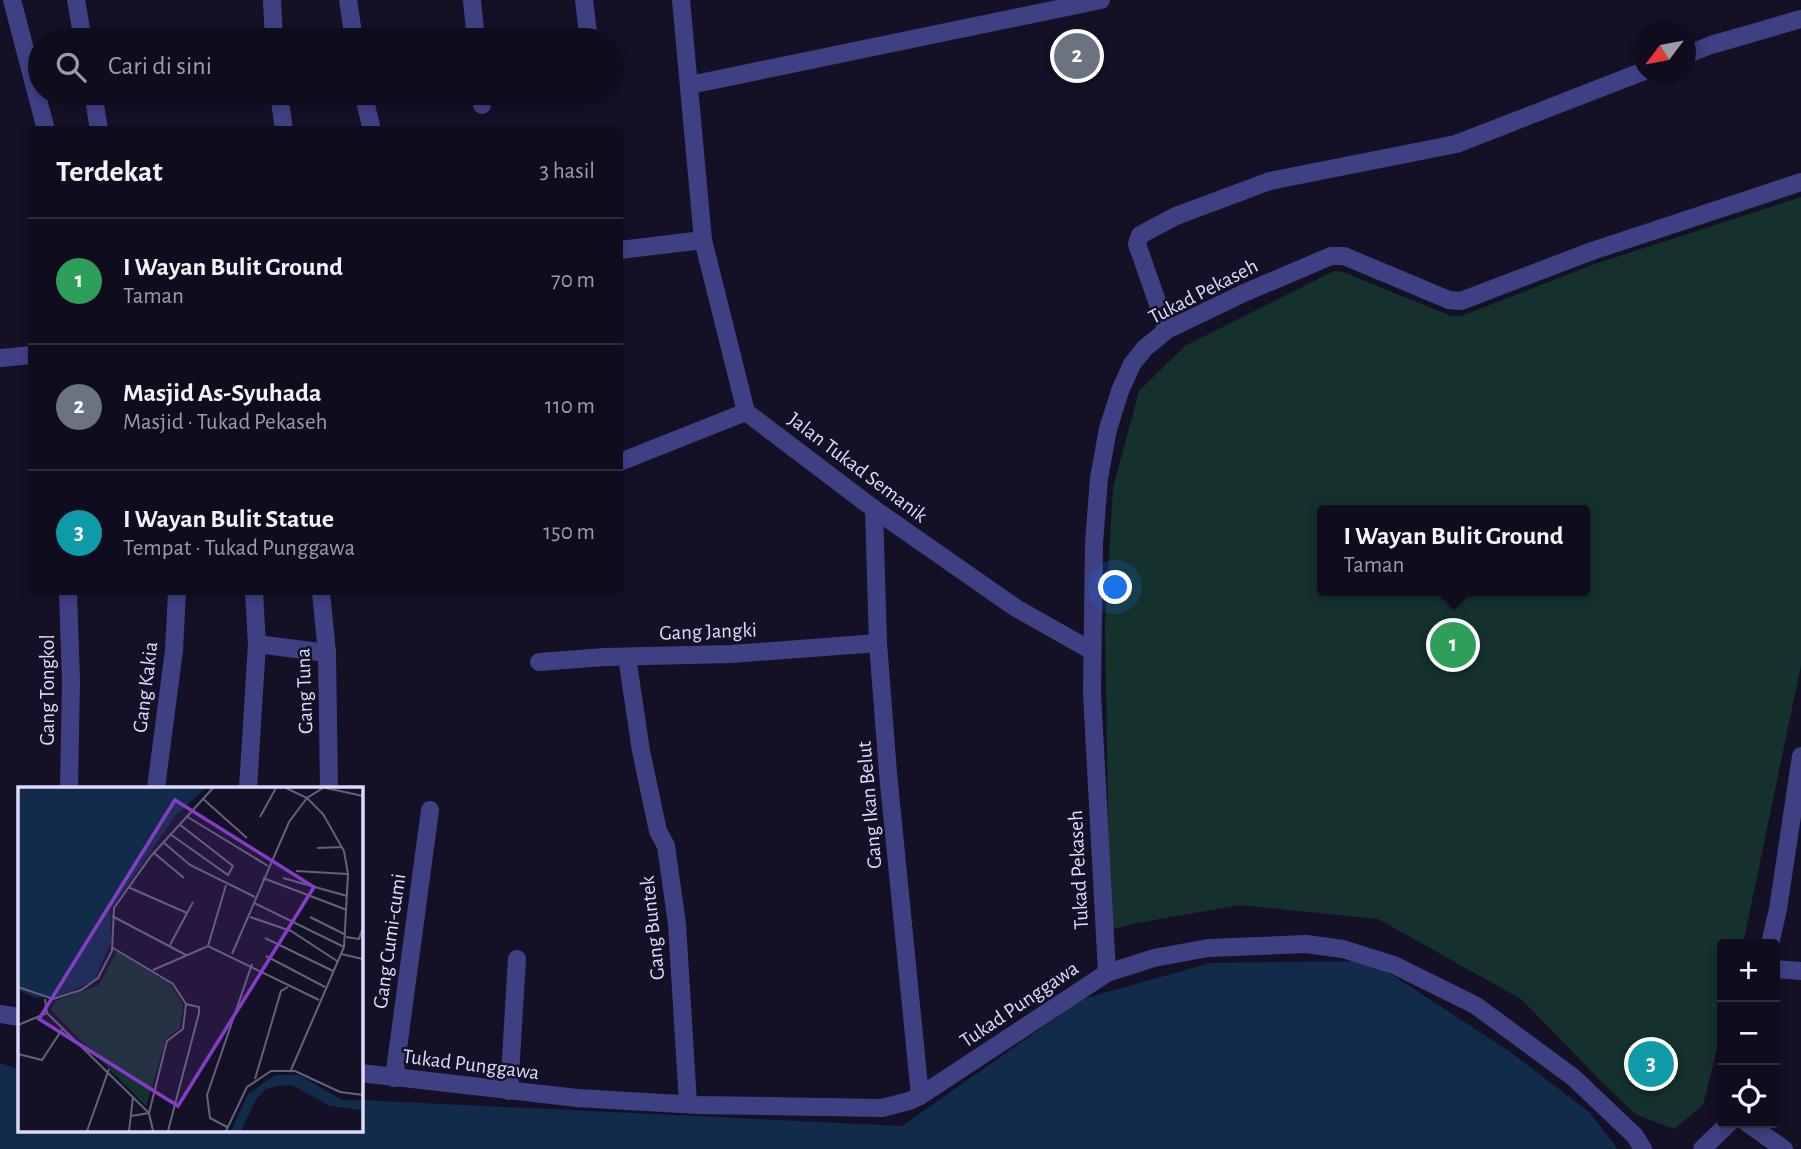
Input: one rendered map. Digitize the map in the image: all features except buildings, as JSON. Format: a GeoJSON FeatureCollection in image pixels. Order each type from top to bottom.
{"type":"FeatureCollection","features":[{"type":"Feature","properties":{"kind":"street"},"geometry":{"type":"LineString","coordinates":[[12,0],[28,59]]}},
{"type":"Feature","properties":{"kind":"street"},"geometry":{"type":"LineString","coordinates":[[76,0],[81,28]]}},
{"type":"Feature","properties":{"kind":"street"},"geometry":{"type":"LineString","coordinates":[[272,0],[273,28]]}},
{"type":"Feature","properties":{"kind":"street"},"geometry":{"type":"LineString","coordinates":[[348,0],[352,28]]}},
{"type":"Feature","properties":{"kind":"street"},"geometry":{"type":"LineString","coordinates":[[472,0],[475,28]]}},
{"type":"Feature","properties":{"kind":"street"},"geometry":{"type":"LineString","coordinates":[[584,0],[587,28]]}},
{"type":"Feature","properties":{"kind":"street"},"geometry":{"type":"LineString","coordinates":[[623,461],[746,412],[704,240],[681,0]]}},
{"type":"Feature","properties":{"kind":"street"},"geometry":{"type":"LineString","coordinates":[[690,85],[1101,0]]}},
{"type":"Feature","properties":{"kind":"street"},"geometry":{"type":"LineString","coordinates":[[1696,51],[1801,19]]}},
{"type":"Feature","properties":{"kind":"street"},"geometry":{"type":"LineString","coordinates":[[1167,330],[1137,243],[1140,235],[1176,216],[1270,181],[1456,144],[1633,75]]}},
{"type":"Feature","properties":{"kind":"street"},"geometry":{"type":"LineString","coordinates":[[40,105],[46,126]]}},
{"type":"Feature","properties":{"kind":"street"},"geometry":{"type":"LineString","coordinates":[[95,105],[98,126]]}},
{"type":"Feature","properties":{"kind":"street"},"geometry":{"type":"LineString","coordinates":[[281,105],[283,126]]}},
{"type":"Feature","properties":{"kind":"street"},"geometry":{"type":"LineString","coordinates":[[366,105],[371,126]]}},
{"type":"Feature","properties":{"kind":"street","name":"Tukad Pekaseh"},"geometry":{"type":"LineString","coordinates":[[1107,973],[1091,693],[1094,530],[1098,478],[1108,429],[1132,364],[1145,348],[1167,330],[1331,256],[1343,256],[1449,300],[1461,301],[1592,251],[1801,182]]}},
{"type":"Feature","properties":{"kind":"street"},"geometry":{"type":"LineString","coordinates":[[623,250],[704,240]]}},
{"type":"Feature","properties":{"kind":"street"},"geometry":{"type":"LineString","coordinates":[[0,358],[28,355]]}},
{"type":"Feature","properties":{"kind":"street","name":"Jalan Tukad Semanik"},"geometry":{"type":"LineString","coordinates":[[746,412],[874,509],[1016,608],[1092,650]]}},
{"type":"Feature","properties":{"kind":"street","name":"Gang Ikan Belut"},"geometry":{"type":"LineString","coordinates":[[874,509],[878,643],[888,773],[920,1096]]}},
{"type":"Feature","properties":{"kind":"street","name":"Gang Tongkol"},"geometry":{"type":"LineString","coordinates":[[68,595],[71,681],[69,787]]}},
{"type":"Feature","properties":{"kind":"street","name":"Gang Kakia"},"geometry":{"type":"LineString","coordinates":[[156,787],[177,595]]}},
{"type":"Feature","properties":{"kind":"street"},"geometry":{"type":"LineString","coordinates":[[248,787],[257,644],[254,595]]}},
{"type":"Feature","properties":{"kind":"street","name":"Gang Tuna"},"geometry":{"type":"LineString","coordinates":[[321,595],[327,653],[329,787]]}},
{"type":"Feature","properties":{"kind":"street","name":"Gang Jangki"},"geometry":{"type":"LineString","coordinates":[[539,662],[731,654],[878,643]]}},
{"type":"Feature","properties":{"kind":"street"},"geometry":{"type":"LineString","coordinates":[[257,644],[327,653]]}},
{"type":"Feature","properties":{"kind":"street","name":"Gang Buntek"},"geometry":{"type":"LineString","coordinates":[[627,657],[641,751],[658,831],[666,846],[677,924],[688,1104]]}},
{"type":"Feature","properties":{"kind":"street"},"geometry":{"type":"LineString","coordinates":[[1771,939],[1801,756]]}},
{"type":"Feature","properties":{"kind":"street","name":"Gang Cumi-cumi"},"geometry":{"type":"LineString","coordinates":[[394,1078],[430,810]]}},
{"type":"Feature","properties":{"kind":"street","name":"Tukad Punggawa"},"geometry":{"type":"LineString","coordinates":[[362,1073],[577,1098],[688,1104],[868,1108],[896,1105],[920,1096],[1107,973],[1154,958],[1208,948],[1306,944],[1343,949],[1383,962],[1475,1004],[1573,1077],[1634,1136],[1643,1149]]}},
{"type":"Feature","properties":{"kind":"street"},"geometry":{"type":"LineString","coordinates":[[509,1091],[517,959]]}},
{"type":"Feature","properties":{"kind":"street"},"geometry":{"type":"LineString","coordinates":[[1780,969],[1801,971]]}},
{"type":"Feature","properties":{"kind":"street"},"geometry":{"type":"LineString","coordinates":[[0,1014],[18,1017]]}},
{"type":"Feature","properties":{"kind":"street"},"geometry":{"type":"LineString","coordinates":[[1702,1149],[1724,1128]]}},
{"type":"Feature","properties":{"kind":"street"},"geometry":{"type":"LineString","coordinates":[[1754,1128],[1784,1149]]}},
{"type":"Feature","properties":{"kind":"green space"},"geometry":{"type":"Polygon","coordinates":[[[1801,197],[1801,665],[1744,939],[1717,939],[1717,1049],[1703,1105],[1674,1129],[1635,1114],[1521,999],[1378,919],[1240,905],[1110,930],[1105,625],[1113,488],[1139,391],[1185,346],[1334,271],[1343,272],[1451,316],[1461,316],[1595,264],[1801,197]]]}},
{"type":"Feature","properties":{"kind":"water"},"geometry":{"type":"Polygon","coordinates":[[[1371,961],[1509,1051],[1589,1112],[1618,1149],[0,1149],[0,1063],[18,1069],[18,1132],[362,1132],[362,1100],[902,1126],[1083,999],[1210,963],[1371,961]]]}},
{"type":"Feature","properties":{"kind":"place","name":"Masjid As-Syuhada"},"geometry":{"type":"Point","coordinates":[1077,56]}},
{"type":"Feature","properties":{"kind":"place","name":"I Wayan Bulit Ground"},"geometry":{"type":"Point","coordinates":[1453,645]}},
{"type":"Feature","properties":{"kind":"place","name":"I Wayan Bulit Statue"},"geometry":{"type":"Point","coordinates":[1651,1064]}}]}
